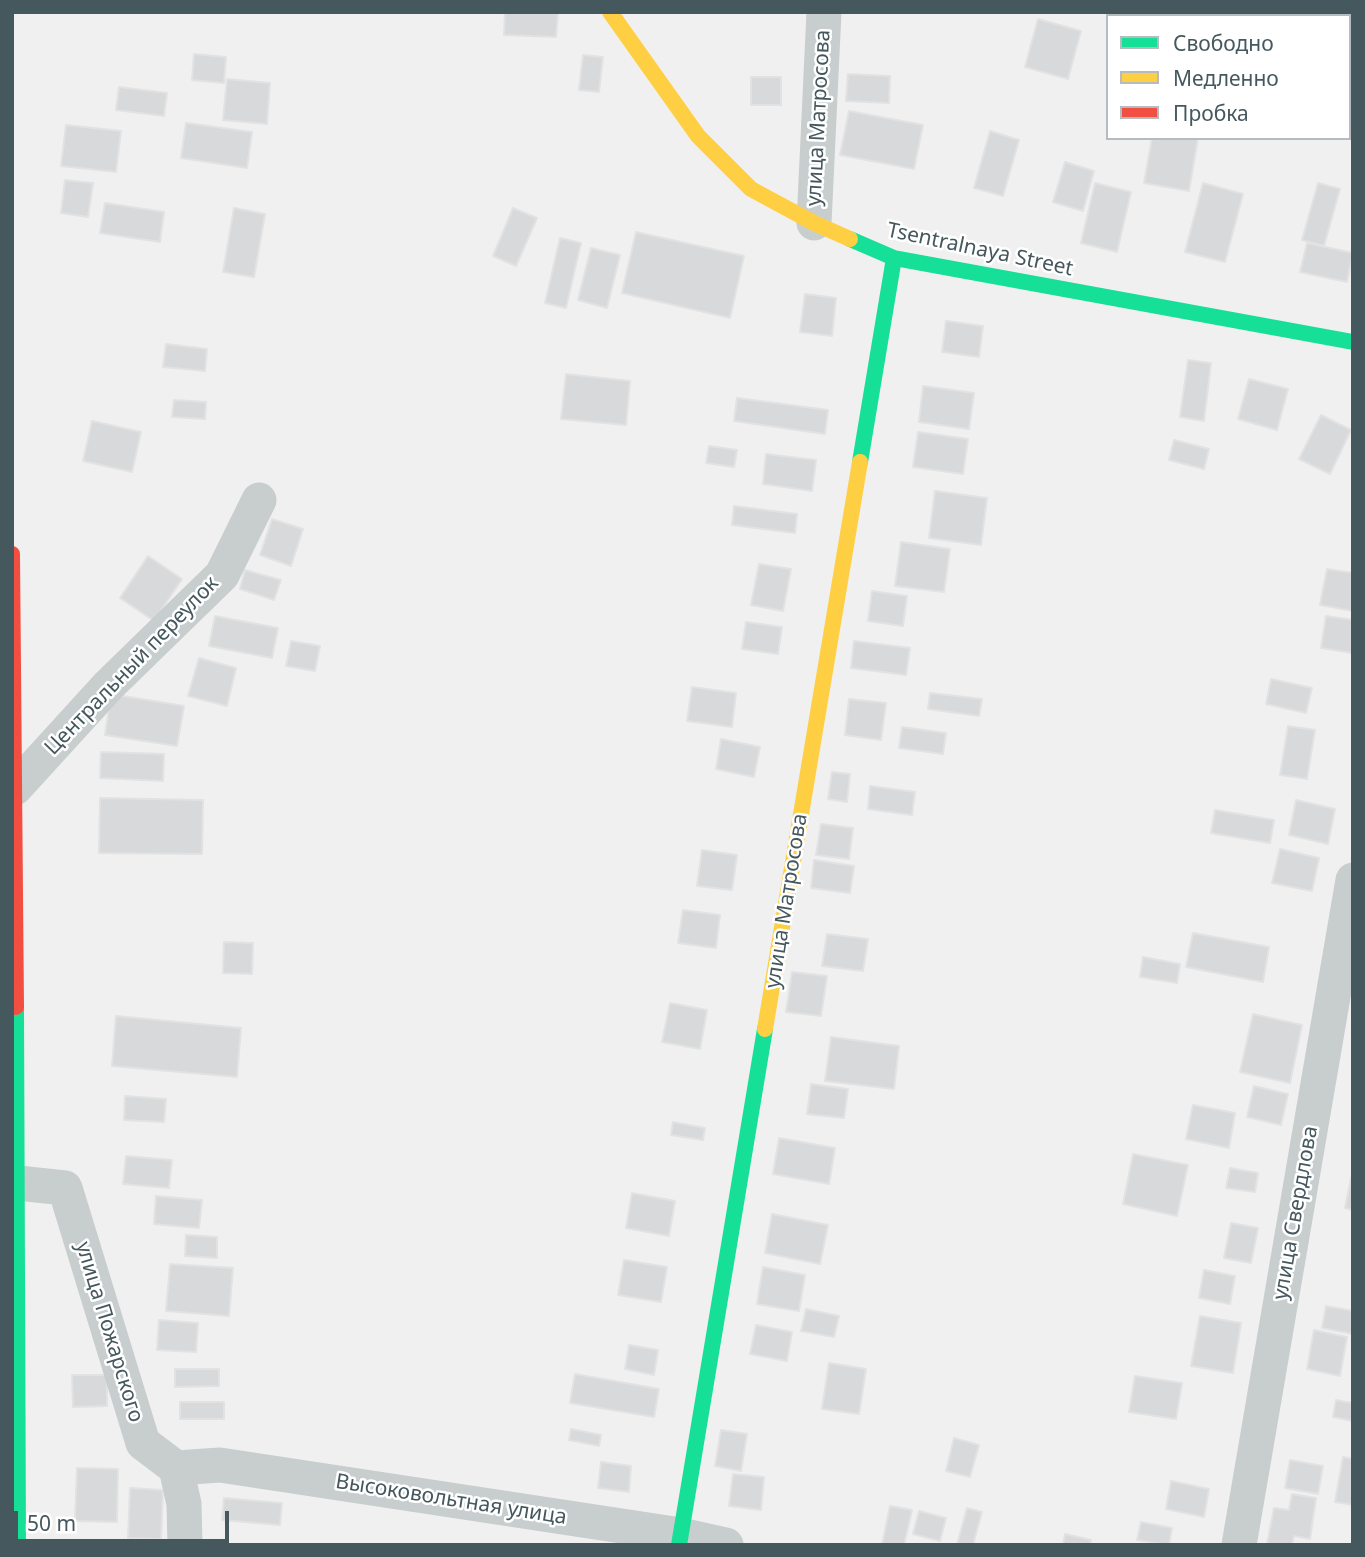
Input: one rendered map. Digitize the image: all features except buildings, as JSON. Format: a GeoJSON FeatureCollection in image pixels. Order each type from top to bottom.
{"type":"FeatureCollection","features":[{"type":"Feature","properties":{"kind":"street","name":"Tsentralnaya Street"},"geometry":{"type":"LineString","coordinates":[[610,12],[698,136],[751,189],[814,223],[894,258],[1353,342]]}},
{"type":"Feature","properties":{"kind":"street","name":"улица Матросова"},"geometry":{"type":"LineString","coordinates":[[814,223],[824,12]]}},
{"type":"Feature","properties":{"kind":"street","name":"улица Матросова"},"geometry":{"type":"LineString","coordinates":[[680,1540],[894,258]]}},
{"type":"Feature","properties":{"kind":"street","name":"Центральный переулок"},"geometry":{"type":"LineString","coordinates":[[15,788],[108,686],[222,575],[259,499]]}},
{"type":"Feature","properties":{"kind":"street"},"geometry":{"type":"LineString","coordinates":[[12,554],[18,1183],[18,1545]]}},
{"type":"Feature","properties":{"kind":"street","name":"улица Свердлова"},"geometry":{"type":"LineString","coordinates":[[1239,1545],[1353,880]]}},
{"type":"Feature","properties":{"kind":"street","name":"улица Пожарского"},"geometry":{"type":"LineString","coordinates":[[18,1183],[65,1188],[143,1443],[176,1468]]}},
{"type":"Feature","properties":{"kind":"street","name":"Высоковольтная улица"},"geometry":{"type":"LineString","coordinates":[[176,1468],[220,1465],[680,1540],[726,1545]]}},
{"type":"Feature","properties":{"kind":"street"},"geometry":{"type":"LineString","coordinates":[[176,1468],[184,1504],[185,1545]]}},
{"type":"Feature","properties":{"kind":"traffic: fast"},"geometry":{"type":"LineString","coordinates":[[850,239],[894,258],[1353,342]]}},
{"type":"Feature","properties":{"kind":"traffic: fast"},"geometry":{"type":"LineString","coordinates":[[860,462],[894,258]]}},
{"type":"Feature","properties":{"kind":"traffic: fast"},"geometry":{"type":"LineString","coordinates":[[16,1007],[18,1545]]}},
{"type":"Feature","properties":{"kind":"traffic: fast"},"geometry":{"type":"LineString","coordinates":[[679,1545],[765,1029]]}},
{"type":"Feature","properties":{"kind":"traffic: slow"},"geometry":{"type":"LineString","coordinates":[[610,12],[698,136],[751,189],[850,239]]}},
{"type":"Feature","properties":{"kind":"traffic: slow"},"geometry":{"type":"LineString","coordinates":[[765,1029],[860,462]]}},
{"type":"Feature","properties":{"kind":"traffic: jam"},"geometry":{"type":"LineString","coordinates":[[12,554],[16,1007]]}}]}
